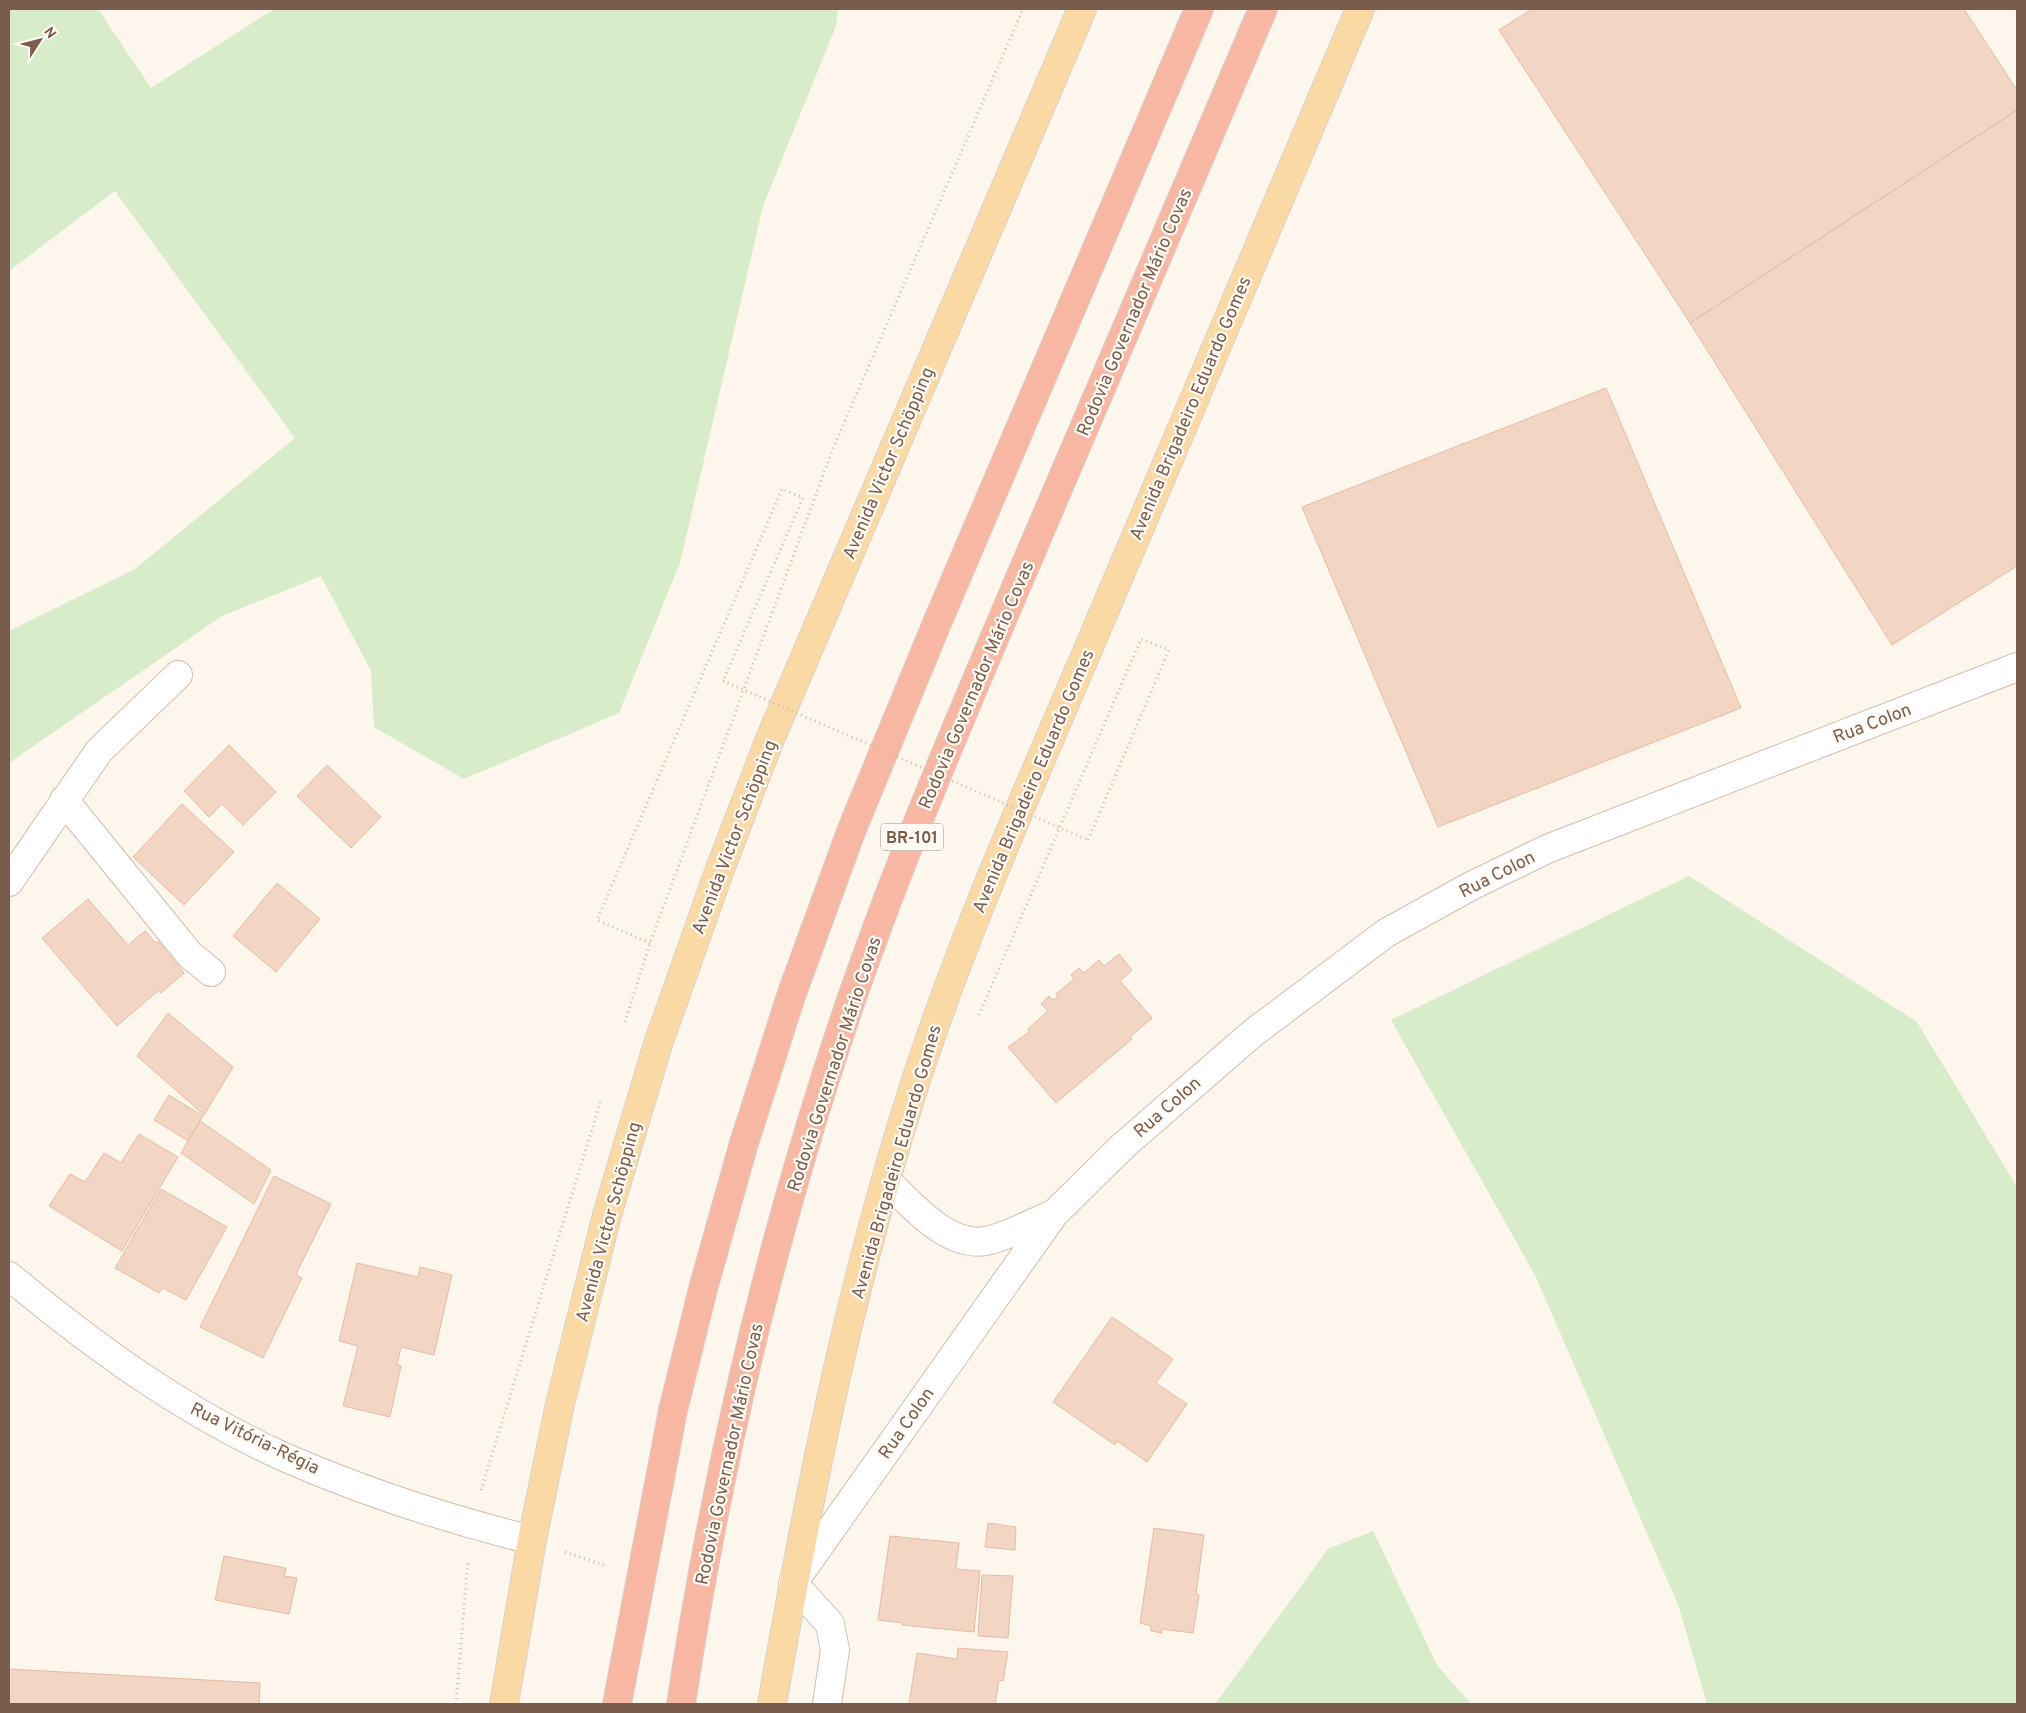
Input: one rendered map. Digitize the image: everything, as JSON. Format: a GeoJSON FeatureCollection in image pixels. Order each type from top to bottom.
{"type":"FeatureCollection","features":[{"type":"Feature","properties":{"kind":"highway","name":"BR-101"},"geometry":{"type":"LineString","coordinates":[[617,1704],[673,1410],[704,1285],[744,1143],[792,993],[852,829],[930,640],[1199,9]]}},
{"type":"Feature","properties":{"kind":"highway","name":"Rodovia Governador Mário Covas"},"geometry":{"type":"LineString","coordinates":[[681,1704],[735,1405],[772,1257],[828,1068],[906,852],[958,723],[1263,9]]}},
{"type":"Feature","properties":{"kind":"main road","name":"Avenida Victor Schöpping"},"geometry":{"type":"LineString","coordinates":[[504,1704],[532,1540],[560,1404],[607,1215],[658,1044],[720,869],[770,739],[1082,9]]}},
{"type":"Feature","properties":{"kind":"main road","name":"Avenida Brigadeiro Eduardo Gomes"},"geometry":{"type":"LineString","coordinates":[[772,1704],[793,1583],[828,1414],[859,1283],[910,1098],[939,1014],[1027,792],[1360,9]]}},
{"type":"Feature","properties":{"kind":"street","name":"Rua Colon"},"geometry":{"type":"LineString","coordinates":[[793,1583],[1054,1214],[1123,1146],[1246,1038],[1386,933],[1471,886],[1547,849],[2017,667]]}},
{"type":"Feature","properties":{"kind":"street"},"geometry":{"type":"LineString","coordinates":[[9,882],[99,752],[178,675]]}},
{"type":"Feature","properties":{"kind":"street"},"geometry":{"type":"LineString","coordinates":[[64,800],[190,955],[211,972]]}},
{"type":"Feature","properties":{"kind":"street","name":"Rua Colon"},"geometry":{"type":"LineString","coordinates":[[887,1181],[932,1225],[966,1241],[988,1241],[1054,1214]]}},
{"type":"Feature","properties":{"kind":"street","name":"Rua Vitória-Régia"},"geometry":{"type":"LineString","coordinates":[[9,1276],[106,1353],[194,1410],[283,1456],[374,1493],[471,1525],[532,1540]]}},
{"type":"Feature","properties":{"kind":"street"},"geometry":{"type":"LineString","coordinates":[[793,1583],[830,1624],[836,1650],[828,1704]]}},
{"type":"Feature","properties":{"kind":"path"},"geometry":{"type":"LineString","coordinates":[[650,942],[597,920],[782,488],[802,498],[723,681],[1088,840],[1170,650],[1142,639],[973,1029],[939,1014]]}},
{"type":"Feature","properties":{"kind":"path"},"geometry":{"type":"LineString","coordinates":[[532,1540],[640,1578]]}},
{"type":"Feature","properties":{"kind":"green space"},"geometry":{"type":"Polygon","coordinates":[[[9,9],[98,9],[151,88],[274,9],[838,9],[836,26],[763,206],[680,563],[619,713],[464,779],[374,727],[371,671],[321,576],[222,616],[9,763],[9,631],[135,569],[295,438],[115,191],[9,271],[9,9]]]}},
{"type":"Feature","properties":{"kind":"green space"},"geometry":{"type":"Polygon","coordinates":[[[1689,876],[1917,1022],[2017,1187],[2017,1704],[1707,1704],[1679,1607],[1535,1275],[1391,1020],[1689,876]]]}},
{"type":"Feature","properties":{"kind":"green space"},"geometry":{"type":"Polygon","coordinates":[[[1373,1531],[1437,1665],[1471,1704],[1215,1704],[1328,1549],[1373,1531]]]}},
{"type":"Feature","properties":{"kind":"building"},"geometry":{"type":"Polygon","coordinates":[[[1532,9],[1964,9],[2017,90],[2017,110],[1690,323],[1499,30],[1532,9]]]}},
{"type":"Feature","properties":{"kind":"building"},"geometry":{"type":"Polygon","coordinates":[[[2017,110],[2017,566],[1892,645],[1690,323],[2017,110]]]}},
{"type":"Feature","properties":{"kind":"building"},"geometry":{"type":"Polygon","coordinates":[[[1606,388],[1741,708],[1438,827],[1302,507],[1606,388]]]}},
{"type":"Feature","properties":{"kind":"building"},"geometry":{"type":"Polygon","coordinates":[[[229,745],[276,792],[243,825],[222,804],[209,817],[184,791],[229,745]]]}},
{"type":"Feature","properties":{"kind":"building"},"geometry":{"type":"Polygon","coordinates":[[[327,765],[381,817],[351,848],[297,796],[327,765]]]}},
{"type":"Feature","properties":{"kind":"building"},"geometry":{"type":"Polygon","coordinates":[[[182,804],[234,852],[184,905],[133,857],[182,804]]]}},
{"type":"Feature","properties":{"kind":"building"},"geometry":{"type":"Polygon","coordinates":[[[277,883],[320,919],[276,972],[233,936],[277,883]]]}},
{"type":"Feature","properties":{"kind":"building"},"geometry":{"type":"Polygon","coordinates":[[[88,899],[128,945],[145,931],[156,943],[158,941],[184,973],[161,993],[159,990],[117,1026],[42,938],[88,899]]]}},
{"type":"Feature","properties":{"kind":"building"},"geometry":{"type":"Polygon","coordinates":[[[1119,954],[1132,970],[1120,981],[1152,1018],[1130,1037],[1132,1039],[1056,1103],[1008,1047],[1028,1033],[1029,1028],[1048,1011],[1041,1004],[1049,996],[1053,1000],[1058,997],[1056,994],[1074,979],[1071,975],[1079,968],[1084,973],[1099,960],[1104,966],[1119,954]]]}},
{"type":"Feature","properties":{"kind":"building"},"geometry":{"type":"Polygon","coordinates":[[[168,1013],[233,1067],[204,1115],[137,1056],[168,1013]]]}},
{"type":"Feature","properties":{"kind":"building"},"geometry":{"type":"Polygon","coordinates":[[[169,1095],[203,1116],[188,1141],[154,1120],[169,1095]]]}},
{"type":"Feature","properties":{"kind":"building"},"geometry":{"type":"Polygon","coordinates":[[[200,1121],[271,1170],[254,1204],[181,1153],[200,1121]]]}},
{"type":"Feature","properties":{"kind":"building"},"geometry":{"type":"Polygon","coordinates":[[[139,1134],[178,1157],[122,1251],[49,1206],[70,1174],[85,1182],[104,1153],[121,1163],[139,1134]]]}},
{"type":"Feature","properties":{"kind":"building"},"geometry":{"type":"Polygon","coordinates":[[[274,1176],[331,1204],[296,1274],[302,1278],[263,1358],[200,1327],[274,1176]]]}},
{"type":"Feature","properties":{"kind":"building"},"geometry":{"type":"Polygon","coordinates":[[[161,1189],[227,1227],[186,1300],[163,1288],[159,1293],[115,1268],[161,1189]]]}},
{"type":"Feature","properties":{"kind":"building"},"geometry":{"type":"Polygon","coordinates":[[[357,1263],[418,1277],[420,1267],[452,1275],[434,1355],[401,1347],[397,1365],[401,1366],[390,1417],[343,1406],[358,1346],[339,1341],[357,1263]]]}},
{"type":"Feature","properties":{"kind":"building"},"geometry":{"type":"Polygon","coordinates":[[[1112,1317],[1173,1359],[1156,1383],[1187,1404],[1147,1462],[1117,1441],[1115,1445],[1053,1402],[1112,1317]]]}},
{"type":"Feature","properties":{"kind":"building"},"geometry":{"type":"Polygon","coordinates":[[[988,1523],[1016,1527],[1015,1550],[985,1547],[988,1523]]]}},
{"type":"Feature","properties":{"kind":"building"},"geometry":{"type":"Polygon","coordinates":[[[1154,1528],[1204,1535],[1196,1594],[1199,1595],[1193,1633],[1162,1629],[1162,1633],[1151,1631],[1151,1626],[1140,1623],[1154,1528]]]}},
{"type":"Feature","properties":{"kind":"building"},"geometry":{"type":"Polygon","coordinates":[[[890,1536],[959,1543],[956,1569],[980,1571],[974,1632],[902,1625],[903,1623],[878,1620],[890,1536]]]}},
{"type":"Feature","properties":{"kind":"building"},"geometry":{"type":"Polygon","coordinates":[[[224,1556],[286,1568],[284,1576],[297,1578],[289,1614],[215,1600],[224,1556]]]}},
{"type":"Feature","properties":{"kind":"building"},"geometry":{"type":"Polygon","coordinates":[[[982,1575],[1013,1576],[1008,1638],[978,1636],[982,1575]]]}},
{"type":"Feature","properties":{"kind":"building"},"geometry":{"type":"Polygon","coordinates":[[[958,1648],[1008,1652],[1003,1681],[999,1680],[995,1704],[909,1704],[917,1653],[957,1659],[958,1648]]]}},
{"type":"Feature","properties":{"kind":"building"},"geometry":{"type":"Polygon","coordinates":[[[9,1669],[260,1683],[259,1704],[9,1704],[9,1669]]]}}]}
